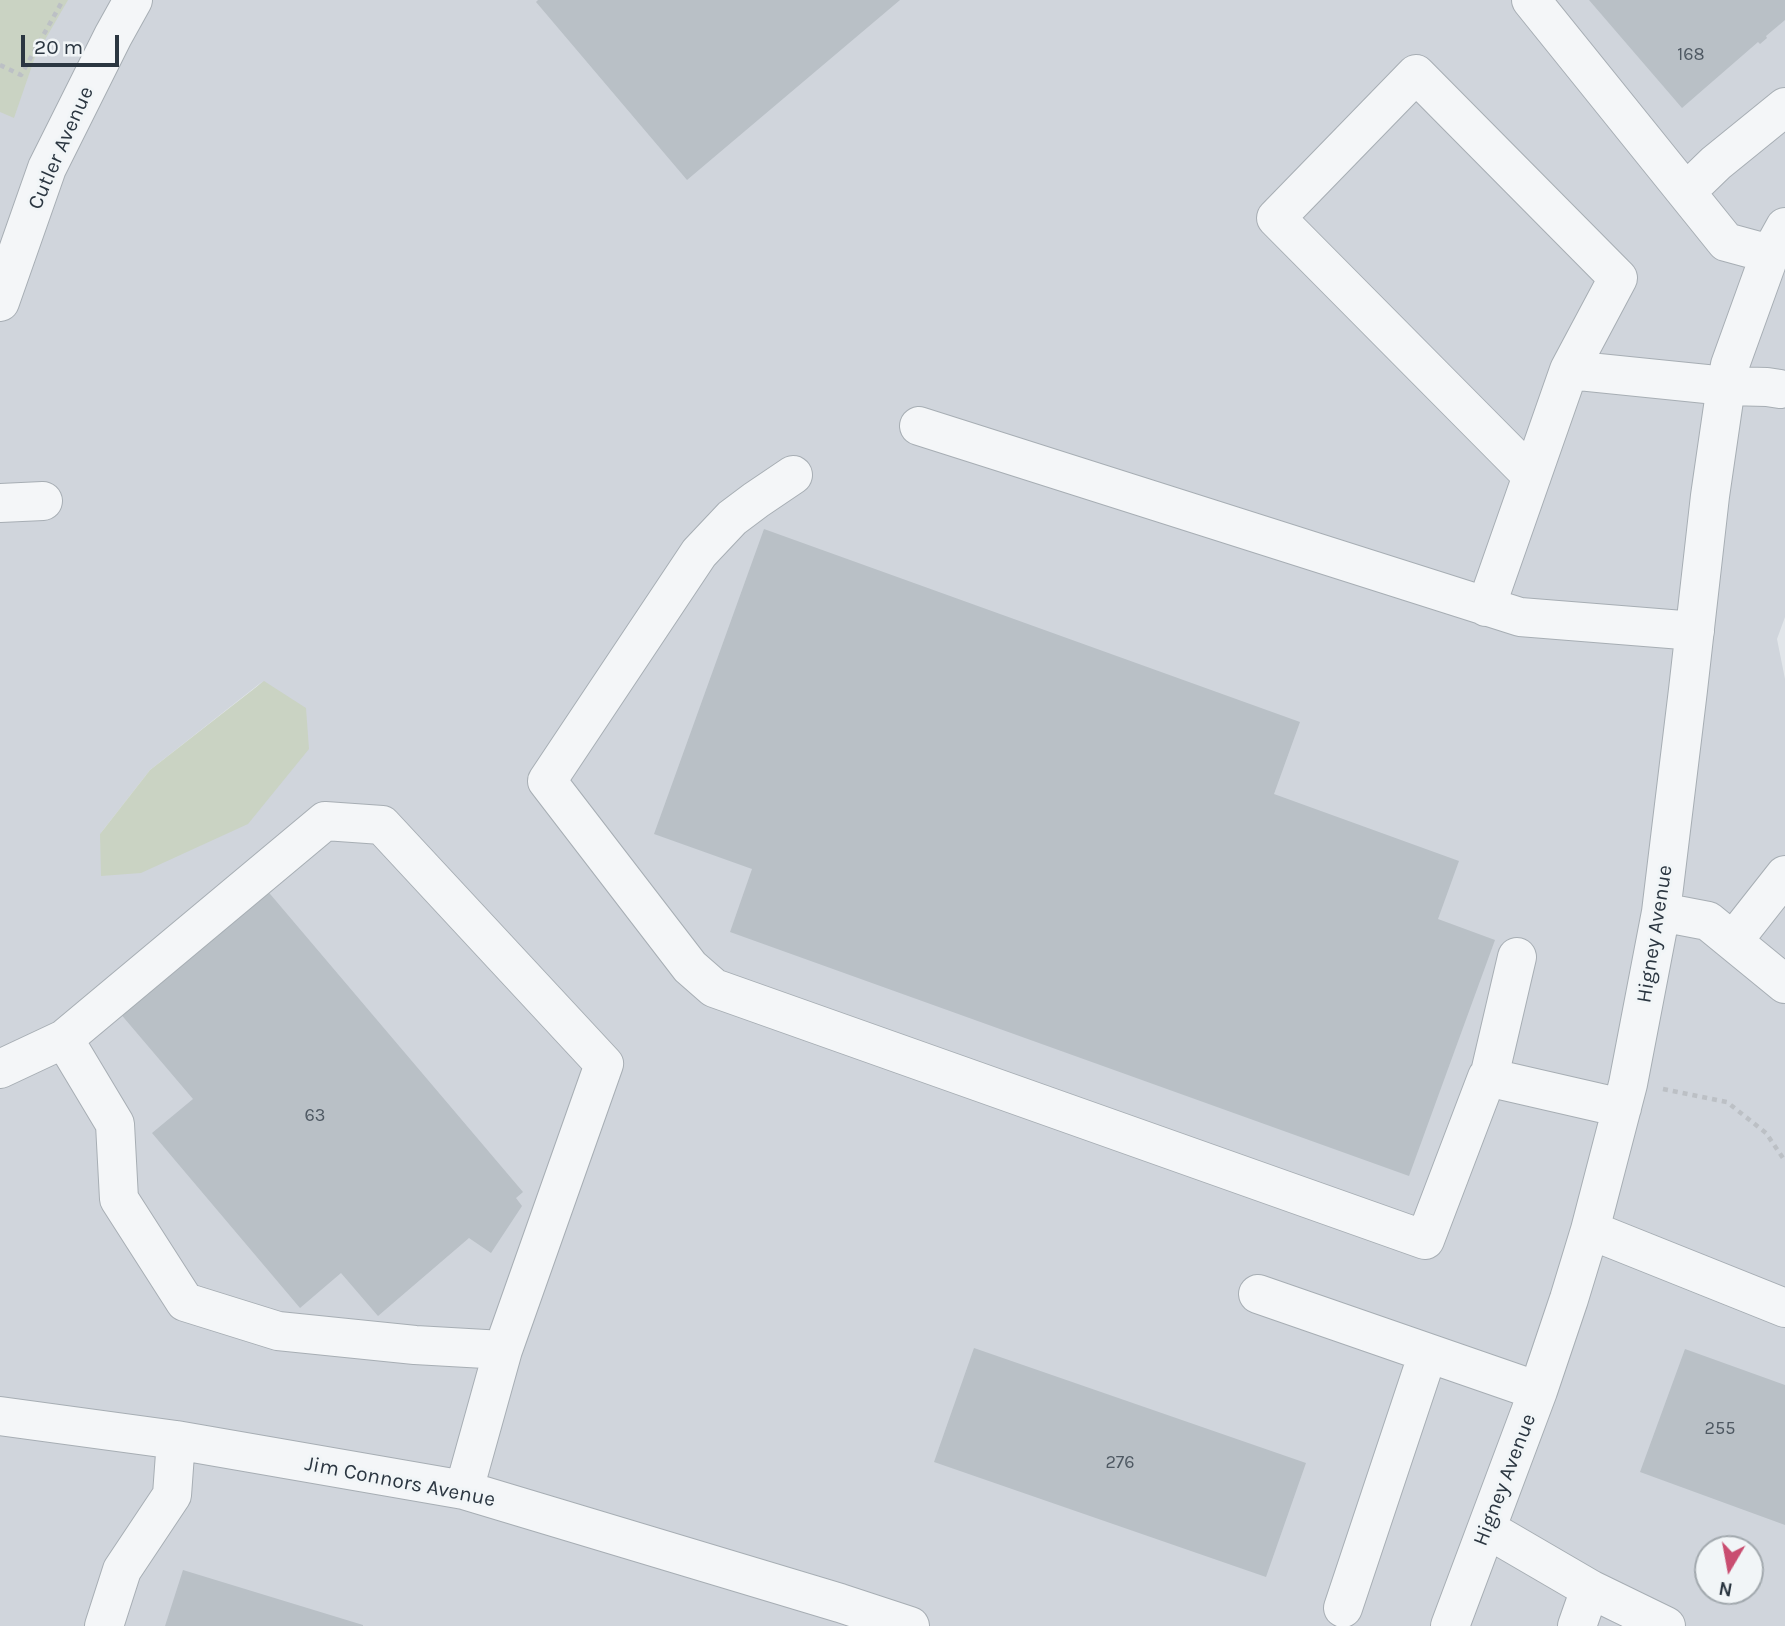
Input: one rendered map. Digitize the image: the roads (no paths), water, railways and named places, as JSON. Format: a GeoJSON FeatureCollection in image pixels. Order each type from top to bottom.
{"type":"FeatureCollection","features":[{"type":"Feature","properties":{"kind":"street","name":"Cutler Avenue"},"geometry":{"type":"LineString","coordinates":[[0,302],[47,168],[133,0]]}},
{"type":"Feature","properties":{"kind":"street"},"geometry":{"type":"LineString","coordinates":[[1531,0],[1726,242],[1777,241]]}},
{"type":"Feature","properties":{"kind":"street"},"geometry":{"type":"LineString","coordinates":[[1486,607],[1532,476],[1569,370],[1618,278],[1416,74],[1276,218],[1532,476]]}},
{"type":"Feature","properties":{"kind":"street"},"geometry":{"type":"LineString","coordinates":[[1686,192],[1716,163],[1785,107]]}},
{"type":"Feature","properties":{"kind":"street","name":"Higney Avenue"},"geometry":{"type":"LineString","coordinates":[[1450,1626],[1538,1391],[1590,1230],[1633,1062],[1661,912],[1710,496],[1726,386],[1730,365],[1777,241]]}},
{"type":"Feature","properties":{"kind":"street"},"geometry":{"type":"LineString","coordinates":[[1569,370],[1783,390]]}},
{"type":"Feature","properties":{"kind":"street"},"geometry":{"type":"LineString","coordinates":[[919,426],[1520,617],[1695,631]]}},
{"type":"Feature","properties":{"kind":"street"},"geometry":{"type":"LineString","coordinates":[[793,475],[732,518],[699,553],[547,781],[690,967],[714,988],[1425,1240],[1489,1077],[1517,957]]}},
{"type":"Feature","properties":{"kind":"street"},"geometry":{"type":"LineString","coordinates":[[0,503],[43,501]]}},
{"type":"Feature","properties":{"kind":"street"},"geometry":{"type":"LineString","coordinates":[[0,1069],[64,1039],[325,821],[382,825],[604,1064],[503,1350],[464,1490]]}},
{"type":"Feature","properties":{"kind":"street"},"geometry":{"type":"LineString","coordinates":[[1733,941],[1785,876]]}},
{"type":"Feature","properties":{"kind":"street"},"geometry":{"type":"LineString","coordinates":[[1661,912],[1708,921],[1785,984]]}},
{"type":"Feature","properties":{"kind":"street"},"geometry":{"type":"LineString","coordinates":[[64,1039],[115,1124],[119,1199],[185,1302],[278,1331],[415,1345],[503,1350]]}},
{"type":"Feature","properties":{"kind":"street"},"geometry":{"type":"LineString","coordinates":[[1489,1077],[1622,1108]]}},
{"type":"Feature","properties":{"kind":"street"},"geometry":{"type":"LineString","coordinates":[[1590,1230],[1785,1308]]}},
{"type":"Feature","properties":{"kind":"street"},"geometry":{"type":"LineString","coordinates":[[1258,1294],[1538,1391]]}},
{"type":"Feature","properties":{"kind":"street"},"geometry":{"type":"LineString","coordinates":[[1343,1608],[1428,1353]]}},
{"type":"Feature","properties":{"kind":"street","name":"Jim Connors Avenue"},"geometry":{"type":"LineString","coordinates":[[0,1416],[176,1440],[464,1490],[910,1626]]}},
{"type":"Feature","properties":{"kind":"street"},"geometry":{"type":"LineString","coordinates":[[104,1626],[122,1570],[172,1495],[176,1440]]}},
{"type":"Feature","properties":{"kind":"street"},"geometry":{"type":"LineString","coordinates":[[1487,1529],[1590,1589],[1666,1626]]}},
{"type":"Feature","properties":{"kind":"street"},"geometry":{"type":"LineString","coordinates":[[1577,1626],[1590,1589]]}}]}
